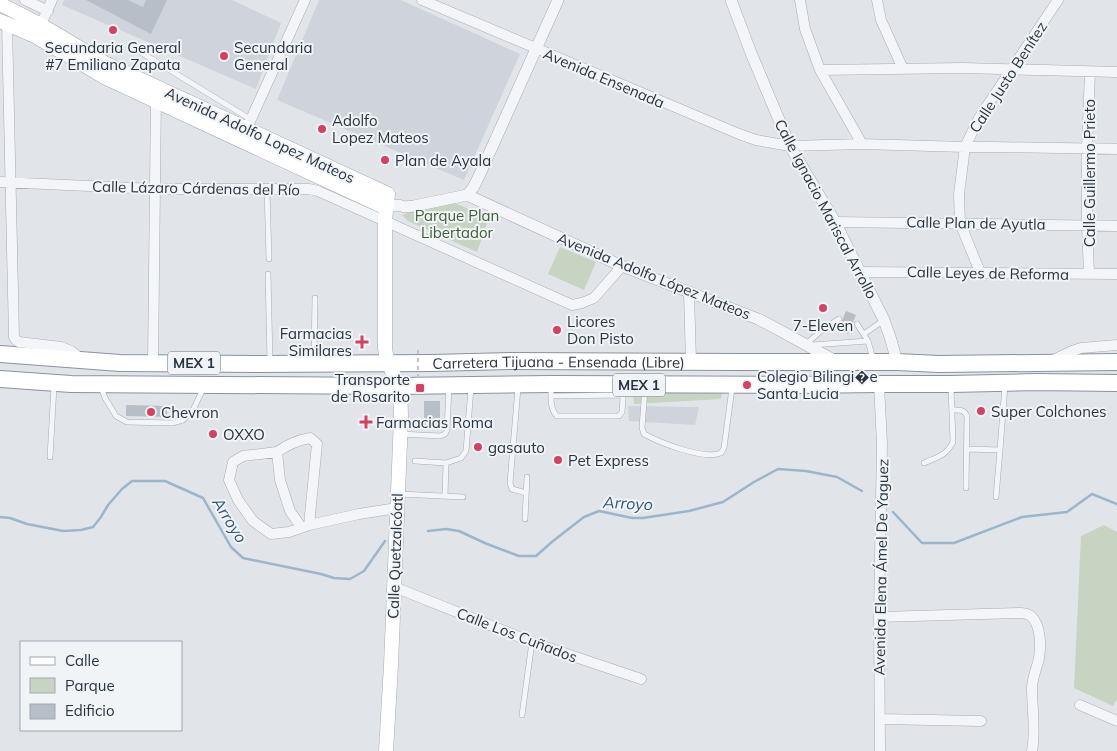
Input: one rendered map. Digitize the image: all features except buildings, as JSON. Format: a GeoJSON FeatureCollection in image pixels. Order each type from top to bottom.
{"type":"FeatureCollection","features":[{"type":"Feature","properties":{"kind":"highway","name":"Carretera Tijuana - Ensenada (Libre)"},"geometry":{"type":"LineString","coordinates":[[0,354],[83,361],[270,364],[511,361],[897,362],[940,364],[1117,362]]}},
{"type":"Feature","properties":{"kind":"highway"},"geometry":{"type":"LineString","coordinates":[[940,364],[951,384]]}},
{"type":"Feature","properties":{"kind":"highway","name":"Carretera Tijuana - Ensenada (Libre)"},"geometry":{"type":"LineString","coordinates":[[0,379],[100,384],[518,385],[551,390],[624,390],[646,385],[1117,383]]}},
{"type":"Feature","properties":{"kind":"main road","name":"Avenida Adolfo Lopez Mateos"},"geometry":{"type":"LineString","coordinates":[[0,4],[38,31],[105,63],[157,93],[389,207]]}},
{"type":"Feature","properties":{"kind":"main road","name":"Avenida Adolfo Lopez Mateos"},"geometry":{"type":"LineString","coordinates":[[3,22],[38,31]]}},
{"type":"Feature","properties":{"kind":"main road","name":"Avenida Adolfo Lopez Mateos"},"geometry":{"type":"LineString","coordinates":[[157,93],[248,124],[389,207]]}},
{"type":"Feature","properties":{"kind":"main road"},"geometry":{"type":"LineString","coordinates":[[388,362],[385,348],[389,207]]}},
{"type":"Feature","properties":{"kind":"main road","name":"Calle Quetzalcóatl"},"geometry":{"type":"LineString","coordinates":[[386,751],[401,402],[398,386],[388,362]]}},
{"type":"Feature","properties":{"kind":"street"},"geometry":{"type":"LineString","coordinates":[[25,0],[48,11]]}},
{"type":"Feature","properties":{"kind":"street"},"geometry":{"type":"LineString","coordinates":[[38,31],[52,0]]}},
{"type":"Feature","properties":{"kind":"street"},"geometry":{"type":"LineString","coordinates":[[248,124],[304,0]]}},
{"type":"Feature","properties":{"kind":"street","name":"Avenida Ensenada"},"geometry":{"type":"LineString","coordinates":[[422,0],[756,140],[790,146],[862,144],[966,148],[1117,149]]}},
{"type":"Feature","properties":{"kind":"street"},"geometry":{"type":"LineString","coordinates":[[389,207],[414,206],[467,196],[480,174],[558,0]]}},
{"type":"Feature","properties":{"kind":"street","name":"Calle Ignacio Mariscal Arrollo"},"geometry":{"type":"LineString","coordinates":[[732,0],[751,53],[790,146],[835,222],[884,320],[897,362]]}},
{"type":"Feature","properties":{"kind":"street"},"geometry":{"type":"LineString","coordinates":[[737,16],[738,0]]}},
{"type":"Feature","properties":{"kind":"street"},"geometry":{"type":"LineString","coordinates":[[800,0],[805,29],[820,70],[862,144]]}},
{"type":"Feature","properties":{"kind":"street"},"geometry":{"type":"LineString","coordinates":[[877,0],[882,20],[903,69]]}},
{"type":"Feature","properties":{"kind":"street","name":"Calle Justo Benítez"},"geometry":{"type":"LineString","coordinates":[[980,272],[960,223],[959,194],[966,148],[979,118],[1058,0]]}},
{"type":"Feature","properties":{"kind":"street"},"geometry":{"type":"LineString","coordinates":[[3,22],[5,183],[14,336],[19,342],[61,347],[71,351],[83,361]]}},
{"type":"Feature","properties":{"kind":"street"},"geometry":{"type":"LineString","coordinates":[[820,70],[1012,69],[1117,72]]}},
{"type":"Feature","properties":{"kind":"street","name":"Calle Guillermo Prieto"},"geometry":{"type":"LineString","coordinates":[[1090,72],[1087,149],[1087,225],[1090,274]]}},
{"type":"Feature","properties":{"kind":"street"},"geometry":{"type":"LineString","coordinates":[[153,363],[157,93]]}},
{"type":"Feature","properties":{"kind":"street","name":"Calle Lázaro Cárdenas del Río"},"geometry":{"type":"LineString","coordinates":[[5,183],[155,189],[299,188],[389,207]]}},
{"type":"Feature","properties":{"kind":"street","name":"Avenida Adolfo López Mateos"},"geometry":{"type":"LineString","coordinates":[[467,196],[622,266],[758,319],[778,328],[838,362]]}},
{"type":"Feature","properties":{"kind":"street"},"geometry":{"type":"LineString","coordinates":[[389,207],[572,305],[582,304],[594,298],[622,266]]}},
{"type":"Feature","properties":{"kind":"street","name":"Calle Plan de Ayutla"},"geometry":{"type":"LineString","coordinates":[[835,222],[1117,226]]}},
{"type":"Feature","properties":{"kind":"street","name":"Calle Leyes de Reforma"},"geometry":{"type":"LineString","coordinates":[[860,272],[1117,274]]}},
{"type":"Feature","properties":{"kind":"street"},"geometry":{"type":"LineString","coordinates":[[689,293],[691,361]]}},
{"type":"Feature","properties":{"kind":"street"},"geometry":{"type":"LineString","coordinates":[[1047,362],[1081,348],[1117,345]]}},
{"type":"Feature","properties":{"kind":"street","name":"Avenida Elena Ámel De Yaguez"},"geometry":{"type":"LineString","coordinates":[[880,384],[882,444],[879,617],[880,751]]}},
{"type":"Feature","properties":{"kind":"street"},"geometry":{"type":"LineString","coordinates":[[305,526],[317,444],[310,438],[305,439],[289,444],[276,452],[243,456],[233,462],[229,480],[238,500],[253,521],[271,534],[290,532],[305,526],[359,514],[397,501]]}},
{"type":"Feature","properties":{"kind":"street"},"geometry":{"type":"LineString","coordinates":[[276,452],[280,480],[290,511],[305,526]]}},
{"type":"Feature","properties":{"kind":"street","name":"Calle Los Cuñados"},"geometry":{"type":"LineString","coordinates":[[394,587],[532,642],[641,679]]}},
{"type":"Feature","properties":{"kind":"street"},"geometry":{"type":"LineString","coordinates":[[879,617],[1020,613],[1032,617],[1038,628],[1039,647],[1032,686],[1034,737],[1032,751]]}},
{"type":"Feature","properties":{"kind":"street"},"geometry":{"type":"LineString","coordinates":[[1080,705],[1117,721]]}},
{"type":"Feature","properties":{"kind":"street"},"geometry":{"type":"LineString","coordinates":[[880,720],[981,721]]}},
{"type":"Feature","properties":{"kind":"lane"},"geometry":{"type":"LineString","coordinates":[[142,53],[248,124]]}},
{"type":"Feature","properties":{"kind":"lane"},"geometry":{"type":"LineString","coordinates":[[267,188],[268,259]]}},
{"type":"Feature","properties":{"kind":"lane"},"geometry":{"type":"LineString","coordinates":[[268,274],[270,364]]}},
{"type":"Feature","properties":{"kind":"lane"},"geometry":{"type":"LineString","coordinates":[[314,363],[316,298]]}},
{"type":"Feature","properties":{"kind":"lane"},"geometry":{"type":"LineString","coordinates":[[805,345],[839,319]]}},
{"type":"Feature","properties":{"kind":"lane"},"geometry":{"type":"LineString","coordinates":[[864,334],[884,320]]}},
{"type":"Feature","properties":{"kind":"lane"},"geometry":{"type":"LineString","coordinates":[[857,324],[868,341],[873,362]]}},
{"type":"Feature","properties":{"kind":"lane"},"geometry":{"type":"LineString","coordinates":[[805,345],[868,341]]}},
{"type":"Feature","properties":{"kind":"lane"},"geometry":{"type":"LineString","coordinates":[[50,457],[54,383]]}},
{"type":"Feature","properties":{"kind":"lane"},"geometry":{"type":"LineString","coordinates":[[996,497],[1005,383]]}},
{"type":"Feature","properties":{"kind":"lane"},"geometry":{"type":"LineString","coordinates":[[100,384],[105,398],[116,416],[127,422],[172,423],[183,420],[192,412],[205,385]]}},
{"type":"Feature","properties":{"kind":"lane"},"geometry":{"type":"LineString","coordinates":[[924,463],[945,454],[953,442],[951,384]]}},
{"type":"Feature","properties":{"kind":"lane"},"geometry":{"type":"LineString","coordinates":[[400,434],[440,436],[445,434],[447,430],[449,385]]}},
{"type":"Feature","properties":{"kind":"lane"},"geometry":{"type":"LineString","coordinates":[[415,461],[446,463],[461,458],[466,451],[471,385]]}},
{"type":"Feature","properties":{"kind":"lane"},"geometry":{"type":"LineString","coordinates":[[518,385],[510,483],[512,489],[526,493]]}},
{"type":"Feature","properties":{"kind":"lane"},"geometry":{"type":"LineString","coordinates":[[646,385],[642,428],[644,434],[691,452],[716,454],[721,453],[724,448],[732,385]]}},
{"type":"Feature","properties":{"kind":"lane"},"geometry":{"type":"LineString","coordinates":[[551,390],[552,410],[557,416],[618,416],[622,412],[624,390]]}},
{"type":"Feature","properties":{"kind":"lane"},"geometry":{"type":"LineString","coordinates":[[952,410],[962,411],[966,414],[966,488]]}},
{"type":"Feature","properties":{"kind":"lane"},"geometry":{"type":"LineString","coordinates":[[966,449],[1000,450]]}},
{"type":"Feature","properties":{"kind":"lane"},"geometry":{"type":"LineString","coordinates":[[445,496],[446,463]]}},
{"type":"Feature","properties":{"kind":"lane"},"geometry":{"type":"LineString","coordinates":[[525,519],[527,477]]}},
{"type":"Feature","properties":{"kind":"lane"},"geometry":{"type":"LineString","coordinates":[[397,501],[445,496],[463,497]]}},
{"type":"Feature","properties":{"kind":"lane"},"geometry":{"type":"LineString","coordinates":[[522,715],[532,642]]}},
{"type":"Feature","properties":{"kind":"path"},"geometry":{"type":"LineString","coordinates":[[418,350],[418,392]]}},
{"type":"Feature","properties":{"kind":"shaded area","name":"Secundaria General"},"geometry":{"type":"Polygon","coordinates":[[[64,0],[232,0],[281,23],[256,89],[62,5],[64,0]]]}},
{"type":"Feature","properties":{"kind":"shaded area"},"geometry":{"type":"Polygon","coordinates":[[[319,0],[401,0],[520,54],[464,180],[277,100],[319,0]]]}},
{"type":"Feature","properties":{"kind":"shaded area"},"geometry":{"type":"Polygon","coordinates":[[[628,406],[699,407],[695,425],[629,421],[628,406]]]}},
{"type":"Feature","properties":{"kind":"green space","name":"Parque Plan Libertador"},"geometry":{"type":"Polygon","coordinates":[[[446,199],[489,218],[477,252],[408,221],[402,215],[446,199]]]}},
{"type":"Feature","properties":{"kind":"green space"},"geometry":{"type":"Polygon","coordinates":[[[560,247],[596,262],[584,290],[548,274],[560,247]]]}},
{"type":"Feature","properties":{"kind":"green space"},"geometry":{"type":"Polygon","coordinates":[[[722,392],[721,399],[634,404],[633,393],[722,392]]]}},
{"type":"Feature","properties":{"kind":"green space"},"geometry":{"type":"Polygon","coordinates":[[[1104,525],[1117,532],[1117,699],[1113,706],[1074,688],[1081,536],[1104,525]]]}},
{"type":"Feature","properties":{"kind":"waterway","name":"Arroyo"},"geometry":{"type":"LineString","coordinates":[[428,531],[446,529],[459,531],[519,556],[536,556],[584,517],[599,511],[632,518],[689,511],[723,502],[778,469],[806,471],[837,477],[862,491]]}},
{"type":"Feature","properties":{"kind":"waterway","name":"Arroyo"},"geometry":{"type":"LineString","coordinates":[[0,517],[63,531],[81,530],[93,527],[108,505],[132,481],[165,481],[203,498],[231,547],[243,558],[334,578],[350,579],[364,571],[385,541]]}},
{"type":"Feature","properties":{"kind":"waterway","name":"Arroyo"},"geometry":{"type":"LineString","coordinates":[[893,512],[922,543],[954,543],[1022,517],[1067,512],[1092,494],[1117,504]]}},
{"type":"Feature","properties":{"kind":"place","name":"Secundaria General #7 Emiliano Zapata"},"geometry":{"type":"Point","coordinates":[113,30]}},
{"type":"Feature","properties":{"kind":"place","name":"Secundaria General"},"geometry":{"type":"Point","coordinates":[224,56]}},
{"type":"Feature","properties":{"kind":"place","name":"Adolfo Lopez Mateos"},"geometry":{"type":"Point","coordinates":[322,129]}},
{"type":"Feature","properties":{"kind":"place","name":"Plan de Ayala"},"geometry":{"type":"Point","coordinates":[385,160]}},
{"type":"Feature","properties":{"kind":"place","name":"7-Eleven"},"geometry":{"type":"Point","coordinates":[823,308]}},
{"type":"Feature","properties":{"kind":"place","name":"Licores Don Pisto"},"geometry":{"type":"Point","coordinates":[557,330]}},
{"type":"Feature","properties":{"kind":"place","name":"Farmacias Similares"},"geometry":{"type":"Point","coordinates":[362,342]}},
{"type":"Feature","properties":{"kind":"place","name":"Colegio Bilingi�e Santa Lucia"},"geometry":{"type":"Point","coordinates":[747,385]}},
{"type":"Feature","properties":{"kind":"place","name":"Transporte de Rosarito"},"geometry":{"type":"Point","coordinates":[420,388]}},
{"type":"Feature","properties":{"kind":"place","name":"Super Colchones"},"geometry":{"type":"Point","coordinates":[981,411]}},
{"type":"Feature","properties":{"kind":"place","name":"Chevron"},"geometry":{"type":"Point","coordinates":[151,412]}},
{"type":"Feature","properties":{"kind":"place","name":"Farmacias Roma"},"geometry":{"type":"Point","coordinates":[366,422]}},
{"type":"Feature","properties":{"kind":"place","name":"OXXO"},"geometry":{"type":"Point","coordinates":[213,434]}},
{"type":"Feature","properties":{"kind":"place","name":"gasauto"},"geometry":{"type":"Point","coordinates":[478,447]}},
{"type":"Feature","properties":{"kind":"place","name":"Pet Express"},"geometry":{"type":"Point","coordinates":[558,460]}}]}
